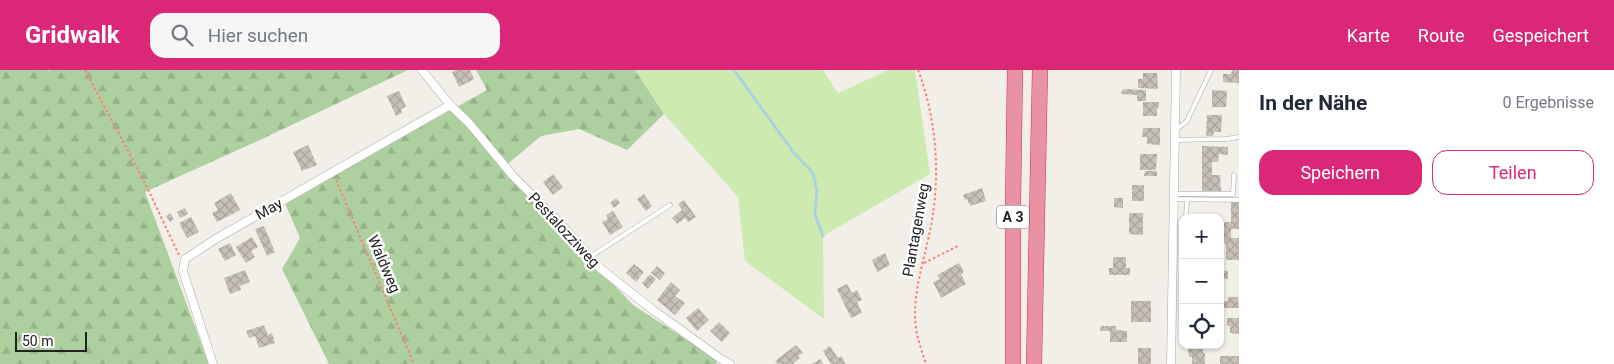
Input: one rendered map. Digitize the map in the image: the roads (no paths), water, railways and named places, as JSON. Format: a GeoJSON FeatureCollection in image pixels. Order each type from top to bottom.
{"type":"FeatureCollection","features":[{"type":"Feature","properties":{"kind":"highway","name":"A 3"},"geometry":{"type":"LineString","coordinates":[[1013,364],[1013,204],[1016,70]]}},
{"type":"Feature","properties":{"kind":"highway","name":"A 3"},"geometry":{"type":"LineString","coordinates":[[1034,364],[1040,70]]}},
{"type":"Feature","properties":{"kind":"street","name":"Pestalozziweg"},"geometry":{"type":"LineString","coordinates":[[422,70],[450,105],[469,123],[514,176],[601,269],[653,310],[730,364]]}},
{"type":"Feature","properties":{"kind":"street"},"geometry":{"type":"LineString","coordinates":[[1171,364],[1176,70]]}},
{"type":"Feature","properties":{"kind":"street","name":"May"},"geometry":{"type":"LineString","coordinates":[[213,364],[183,271],[185,259],[214,240],[450,105]]}},
{"type":"Feature","properties":{"kind":"lane"},"geometry":{"type":"LineString","coordinates":[[1175,131],[1187,121],[1211,70]]}},
{"type":"Feature","properties":{"kind":"lane"},"geometry":{"type":"LineString","coordinates":[[1175,140],[1239,137]]}},
{"type":"Feature","properties":{"kind":"lane"},"geometry":{"type":"LineString","coordinates":[[1174,196],[1233,194],[1234,175]]}},
{"type":"Feature","properties":{"kind":"lane"},"geometry":{"type":"LineString","coordinates":[[1174,196],[1187,199],[1239,200]]}},
{"type":"Feature","properties":{"kind":"lane"},"geometry":{"type":"LineString","coordinates":[[1186,214],[1187,199]]}},
{"type":"Feature","properties":{"kind":"lane"},"geometry":{"type":"LineString","coordinates":[[590,257],[670,205]]}},
{"type":"Feature","properties":{"kind":"waterway"},"geometry":{"type":"LineString","coordinates":[[734,70],[794,153],[813,173],[817,190],[815,215],[823,236]]}}]}
